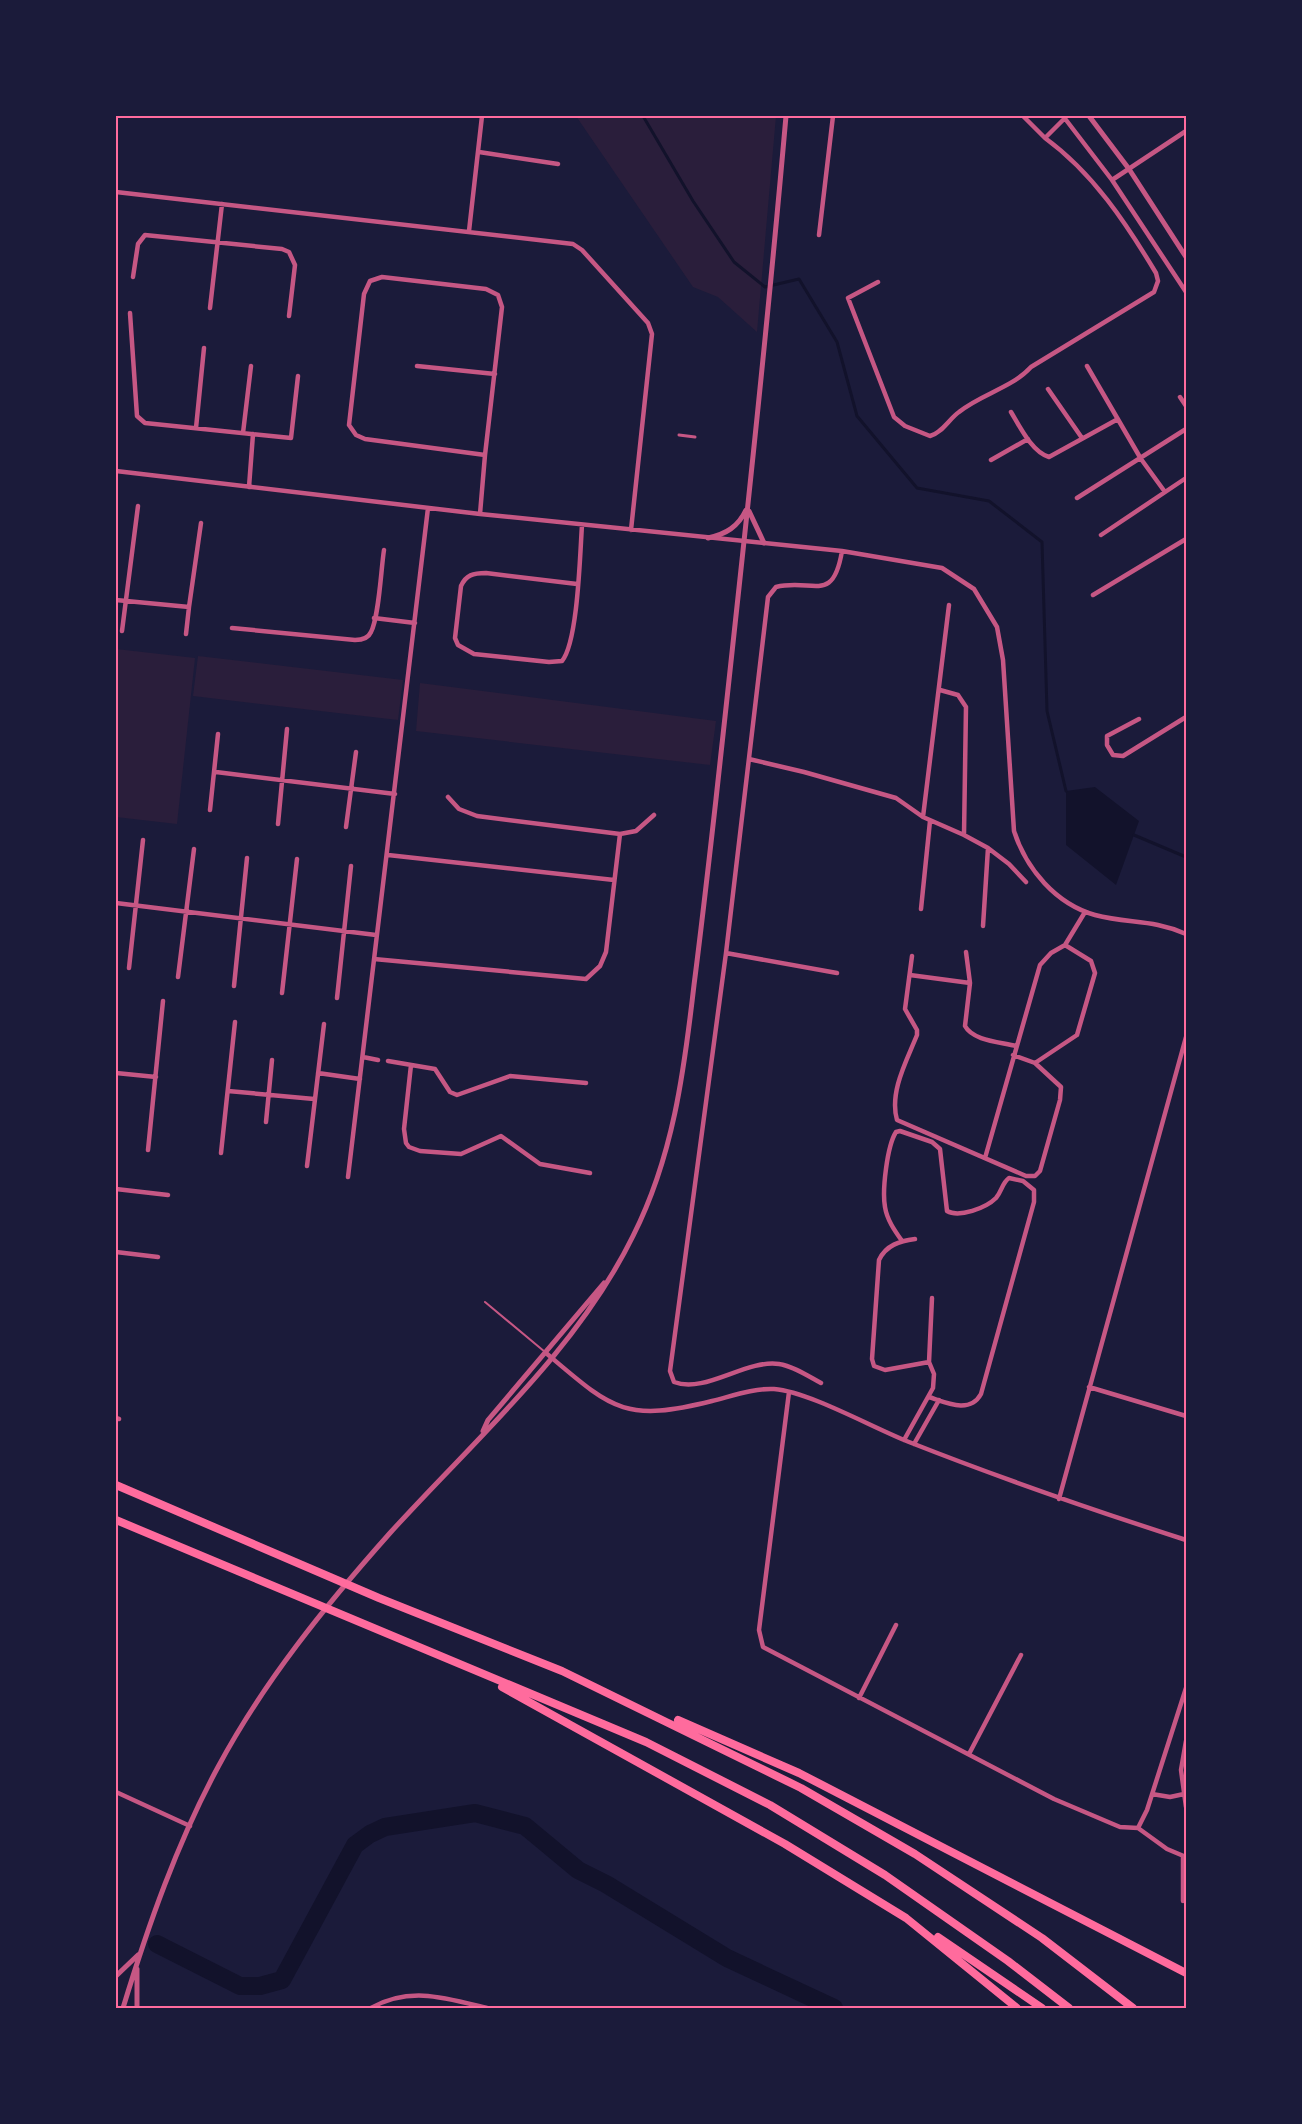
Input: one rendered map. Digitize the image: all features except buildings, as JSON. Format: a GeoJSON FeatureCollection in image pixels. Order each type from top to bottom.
{"type":"FeatureCollection","features":[{"type":"Feature","properties":{"kind":"highway"},"geometry":{"type":"LineString","coordinates":[[116,1485],[379,1598],[562,1671],[799,1773],[1186,1973]]}},
{"type":"Feature","properties":{"kind":"highway"},"geometry":{"type":"LineString","coordinates":[[116,1520],[354,1622],[646,1742],[770,1805],[885,1875],[1008,1961],[1070,2008]]}},
{"type":"Feature","properties":{"kind":"highway"},"geometry":{"type":"LineString","coordinates":[[472,1669],[775,1839],[965,1954],[1042,2008]]}},
{"type":"Feature","properties":{"kind":"highway"},"geometry":{"type":"LineString","coordinates":[[562,1671],[801,1788],[915,1854],[1042,1938],[1133,2008]]}},
{"type":"Feature","properties":{"kind":"highway"},"geometry":{"type":"LineString","coordinates":[[906,1918],[1017,2008]]}},
{"type":"Feature","properties":{"kind":"street"},"geometry":{"type":"LineString","coordinates":[[469,231],[482,116]]}},
{"type":"Feature","properties":{"kind":"street"},"geometry":{"type":"LineString","coordinates":[[123,2008],[139,1954],[190,1826],[230,1745],[291,1651],[386,1537],[552,1358],[591,1311],[633,1238],[662,1167],[682,1076],[748,508],[786,116]]}},
{"type":"Feature","properties":{"kind":"street"},"geometry":{"type":"LineString","coordinates":[[819,235],[833,116]]}},
{"type":"Feature","properties":{"kind":"street"},"geometry":{"type":"LineString","coordinates":[[878,282],[848,298],[894,417],[905,426],[930,436],[938,432],[960,411],[1021,377],[1037,363],[1154,292],[1158,281],[1156,273],[1129,228],[1067,154],[1045,138],[1023,116]]}},
{"type":"Feature","properties":{"kind":"street"},"geometry":{"type":"LineString","coordinates":[[1089,116],[1129,169],[1186,257]]}},
{"type":"Feature","properties":{"kind":"street"},"geometry":{"type":"LineString","coordinates":[[1045,138],[1064,117],[1112,180],[1186,292]]}},
{"type":"Feature","properties":{"kind":"street"},"geometry":{"type":"LineString","coordinates":[[1112,180],[1186,131]]}},
{"type":"Feature","properties":{"kind":"street"},"geometry":{"type":"LineString","coordinates":[[479,152],[558,164]]}},
{"type":"Feature","properties":{"kind":"street"},"geometry":{"type":"LineString","coordinates":[[116,192],[573,244],[592,259],[650,326],[652,334],[631,530]]}},
{"type":"Feature","properties":{"kind":"street"},"geometry":{"type":"LineString","coordinates":[[210,308],[222,204]]}},
{"type":"Feature","properties":{"kind":"street"},"geometry":{"type":"LineString","coordinates":[[133,277],[138,243],[145,235],[217,241],[289,252],[295,265],[290,316]]}},
{"type":"Feature","properties":{"kind":"street"},"geometry":{"type":"LineString","coordinates":[[480,514],[502,307],[494,292],[382,277],[375,278],[366,286],[350,413],[349,425],[352,431],[365,439],[485,455]]}},
{"type":"Feature","properties":{"kind":"street"},"geometry":{"type":"LineString","coordinates":[[129,313],[137,416],[145,423],[291,438],[298,376]]}},
{"type":"Feature","properties":{"kind":"street"},"geometry":{"type":"LineString","coordinates":[[196,428],[204,348]]}},
{"type":"Feature","properties":{"kind":"street"},"geometry":{"type":"LineString","coordinates":[[243,433],[251,366]]}},
{"type":"Feature","properties":{"kind":"street"},"geometry":{"type":"LineString","coordinates":[[417,366],[495,374]]}},
{"type":"Feature","properties":{"kind":"street"},"geometry":{"type":"LineString","coordinates":[[1087,366],[1142,459],[1165,492]]}},
{"type":"Feature","properties":{"kind":"street"},"geometry":{"type":"LineString","coordinates":[[1048,389],[1082,438]]}},
{"type":"Feature","properties":{"kind":"street"},"geometry":{"type":"LineString","coordinates":[[1180,397],[1186,406]]}},
{"type":"Feature","properties":{"kind":"street"},"geometry":{"type":"LineString","coordinates":[[1011,412],[1028,439],[1042,455],[1049,457],[1118,418]]}},
{"type":"Feature","properties":{"kind":"street"},"geometry":{"type":"LineString","coordinates":[[1077,498],[1142,459],[1186,429]]}},
{"type":"Feature","properties":{"kind":"street"},"geometry":{"type":"LineString","coordinates":[[249,487],[253,434]]}},
{"type":"Feature","properties":{"kind":"street"},"geometry":{"type":"LineString","coordinates":[[679,435],[695,437]]}},
{"type":"Feature","properties":{"kind":"street"},"geometry":{"type":"LineString","coordinates":[[991,460],[1028,439]]}},
{"type":"Feature","properties":{"kind":"street"},"geometry":{"type":"LineString","coordinates":[[116,471],[480,514],[842,551],[942,568],[965,582],[985,605],[997,627],[1003,660],[1011,794],[1018,843],[1047,886],[1085,912],[1107,918],[1153,922],[1186,934]]}},
{"type":"Feature","properties":{"kind":"street"},"geometry":{"type":"LineString","coordinates":[[1101,535],[1186,478]]}},
{"type":"Feature","properties":{"kind":"street"},"geometry":{"type":"LineString","coordinates":[[122,631],[138,506]]}},
{"type":"Feature","properties":{"kind":"street"},"geometry":{"type":"LineString","coordinates":[[348,1177],[428,508]]}},
{"type":"Feature","properties":{"kind":"street"},"geometry":{"type":"LineString","coordinates":[[708,538],[721,535],[734,526],[741,520],[748,508]]}},
{"type":"Feature","properties":{"kind":"street"},"geometry":{"type":"LineString","coordinates":[[748,508],[764,543]]}},
{"type":"Feature","properties":{"kind":"street"},"geometry":{"type":"LineString","coordinates":[[186,634],[201,523]]}},
{"type":"Feature","properties":{"kind":"street"},"geometry":{"type":"LineString","coordinates":[[577,584],[486,573],[471,574],[465,578],[461,586],[455,638],[458,645],[474,654],[549,662],[562,661],[571,645],[577,584],[582,525]]}},
{"type":"Feature","properties":{"kind":"street"},"geometry":{"type":"LineString","coordinates":[[1093,595],[1186,539]]}},
{"type":"Feature","properties":{"kind":"street"},"geometry":{"type":"LineString","coordinates":[[232,628],[355,640],[367,637],[371,633],[374,618],[384,550]]}},
{"type":"Feature","properties":{"kind":"street"},"geometry":{"type":"LineString","coordinates":[[821,1383],[777,1364],[762,1365],[690,1385],[674,1383],[671,1378],[770,592],[783,585],[806,587],[825,584],[837,576],[842,551]]}},
{"type":"Feature","properties":{"kind":"street"},"geometry":{"type":"LineString","coordinates":[[116,600],[189,607]]}},
{"type":"Feature","properties":{"kind":"street"},"geometry":{"type":"LineString","coordinates":[[923,818],[949,605]]}},
{"type":"Feature","properties":{"kind":"street"},"geometry":{"type":"LineString","coordinates":[[374,618],[415,623]]}},
{"type":"Feature","properties":{"kind":"street"},"geometry":{"type":"LineString","coordinates":[[940,690],[958,694],[966,708],[964,835]]}},
{"type":"Feature","properties":{"kind":"street"},"geometry":{"type":"LineString","coordinates":[[1139,719],[1107,736],[1107,745],[1113,755],[1123,756],[1186,717]]}},
{"type":"Feature","properties":{"kind":"street"},"geometry":{"type":"LineString","coordinates":[[278,824],[287,729]]}},
{"type":"Feature","properties":{"kind":"street"},"geometry":{"type":"LineString","coordinates":[[210,810],[216,772],[218,734]]}},
{"type":"Feature","properties":{"kind":"street"},"geometry":{"type":"LineString","coordinates":[[346,827],[356,752]]}},
{"type":"Feature","properties":{"kind":"street"},"geometry":{"type":"LineString","coordinates":[[749,759],[896,798],[923,818],[988,848],[1009,864],[1026,882]]}},
{"type":"Feature","properties":{"kind":"street"},"geometry":{"type":"LineString","coordinates":[[216,772],[395,794]]}},
{"type":"Feature","properties":{"kind":"street"},"geometry":{"type":"LineString","coordinates":[[448,797],[459,809],[477,816],[620,834],[636,831],[654,815]]}},
{"type":"Feature","properties":{"kind":"street"},"geometry":{"type":"LineString","coordinates":[[921,909],[930,821]]}},
{"type":"Feature","properties":{"kind":"street"},"geometry":{"type":"LineString","coordinates":[[374,959],[586,979],[600,966],[606,952],[620,834]]}},
{"type":"Feature","properties":{"kind":"street"},"geometry":{"type":"LineString","coordinates":[[129,968],[143,840]]}},
{"type":"Feature","properties":{"kind":"street"},"geometry":{"type":"LineString","coordinates":[[983,926],[988,848]]}},
{"type":"Feature","properties":{"kind":"street"},"geometry":{"type":"LineString","coordinates":[[178,977],[194,849]]}},
{"type":"Feature","properties":{"kind":"street"},"geometry":{"type":"LineString","coordinates":[[388,855],[614,880]]}},
{"type":"Feature","properties":{"kind":"street"},"geometry":{"type":"LineString","coordinates":[[234,986],[247,858]]}},
{"type":"Feature","properties":{"kind":"street"},"geometry":{"type":"LineString","coordinates":[[282,993],[297,859]]}},
{"type":"Feature","properties":{"kind":"street"},"geometry":{"type":"LineString","coordinates":[[337,998],[351,866]]}},
{"type":"Feature","properties":{"kind":"street"},"geometry":{"type":"LineString","coordinates":[[116,903],[376,935]]}},
{"type":"Feature","properties":{"kind":"street"},"geometry":{"type":"LineString","coordinates":[[985,1158],[1040,965],[1051,953],[1065,945],[1085,912]]}},
{"type":"Feature","properties":{"kind":"street"},"geometry":{"type":"LineString","coordinates":[[1035,1063],[1065,1046],[1077,1035],[1095,973],[1091,961],[1065,945]]}},
{"type":"Feature","properties":{"kind":"street"},"geometry":{"type":"LineString","coordinates":[[966,952],[970,983],[965,1020],[968,1032],[1016,1046]]}},
{"type":"Feature","properties":{"kind":"street"},"geometry":{"type":"LineString","coordinates":[[726,953],[837,972]]}},
{"type":"Feature","properties":{"kind":"street"},"geometry":{"type":"LineString","coordinates":[[912,956],[905,1009],[917,1029],[917,1035],[903,1066],[896,1106],[897,1120],[1026,1176],[1037,1175],[1061,1092],[1057,1081],[1035,1063],[1013,1055]]}},
{"type":"Feature","properties":{"kind":"street"},"geometry":{"type":"LineString","coordinates":[[910,975],[970,983]]}},
{"type":"Feature","properties":{"kind":"street"},"geometry":{"type":"LineString","coordinates":[[148,1150],[163,1001]]}},
{"type":"Feature","properties":{"kind":"street"},"geometry":{"type":"LineString","coordinates":[[221,1154],[235,1022]]}},
{"type":"Feature","properties":{"kind":"street"},"geometry":{"type":"LineString","coordinates":[[308,1166],[324,1024]]}},
{"type":"Feature","properties":{"kind":"street"},"geometry":{"type":"LineString","coordinates":[[1059,1499],[1186,1037]]}},
{"type":"Feature","properties":{"kind":"street"},"geometry":{"type":"LineString","coordinates":[[363,1057],[378,1060]]}},
{"type":"Feature","properties":{"kind":"street"},"geometry":{"type":"LineString","coordinates":[[266,1122],[272,1060]]}},
{"type":"Feature","properties":{"kind":"street"},"geometry":{"type":"LineString","coordinates":[[388,1061],[435,1069],[450,1092],[457,1095],[510,1076],[586,1083]]}},
{"type":"Feature","properties":{"kind":"street"},"geometry":{"type":"LineString","coordinates":[[411,1065],[404,1129],[406,1143],[410,1147],[420,1151],[461,1154],[501,1136],[509,1139],[534,1162],[590,1173]]}},
{"type":"Feature","properties":{"kind":"street"},"geometry":{"type":"LineString","coordinates":[[116,1073],[156,1077]]}},
{"type":"Feature","properties":{"kind":"street"},"geometry":{"type":"LineString","coordinates":[[318,1073],[360,1079]]}},
{"type":"Feature","properties":{"kind":"street"},"geometry":{"type":"LineString","coordinates":[[228,1091],[315,1099]]}},
{"type":"Feature","properties":{"kind":"street"},"geometry":{"type":"LineString","coordinates":[[902,1241],[888,1220],[884,1195],[891,1142],[896,1132],[900,1131],[932,1143],[940,1149],[944,1200],[947,1211],[952,1214],[964,1213],[993,1200],[1009,1178],[1023,1181],[1034,1190],[1034,1202],[981,1394],[971,1405],[929,1397]]}},
{"type":"Feature","properties":{"kind":"street"},"geometry":{"type":"LineString","coordinates":[[116,1189],[168,1194]]}},
{"type":"Feature","properties":{"kind":"street"},"geometry":{"type":"LineString","coordinates":[[915,1239],[902,1241],[886,1249],[879,1260],[873,1364],[885,1370],[929,1362]]}},
{"type":"Feature","properties":{"kind":"street"},"geometry":{"type":"LineString","coordinates":[[116,1252],[158,1257]]}},
{"type":"Feature","properties":{"kind":"street"},"geometry":{"type":"LineString","coordinates":[[482,1432],[488,1419],[609,1278]]}},
{"type":"Feature","properties":{"kind":"street"},"geometry":{"type":"LineString","coordinates":[[904,1440],[929,1397],[934,1383],[929,1362],[932,1298]]}},
{"type":"Feature","properties":{"kind":"street"},"geometry":{"type":"LineString","coordinates":[[546,1353],[593,1392],[611,1403],[646,1412],[671,1411],[757,1390],[789,1392],[914,1444],[1059,1499],[1186,1540]]}},
{"type":"Feature","properties":{"kind":"street"},"geometry":{"type":"LineString","coordinates":[[1089,1388],[1186,1416]]}},
{"type":"Feature","properties":{"kind":"street"},"geometry":{"type":"LineString","coordinates":[[789,1392],[759,1630],[760,1644],[766,1650],[1077,1810],[1120,1827],[1138,1828],[1167,1849],[1185,1856],[1183,1901]]}},
{"type":"Feature","properties":{"kind":"street"},"geometry":{"type":"LineString","coordinates":[[914,1444],[939,1400]]}},
{"type":"Feature","properties":{"kind":"street"},"geometry":{"type":"LineString","coordinates":[[859,1698],[896,1625]]}},
{"type":"Feature","properties":{"kind":"street"},"geometry":{"type":"LineString","coordinates":[[969,1754],[1022,1655]]}},
{"type":"Feature","properties":{"kind":"street"},"geometry":{"type":"LineString","coordinates":[[1138,1828],[1152,1794],[1186,1688]]}},
{"type":"Feature","properties":{"kind":"street"},"geometry":{"type":"LineString","coordinates":[[1186,1741],[1184,1761],[1186,1807]]}},
{"type":"Feature","properties":{"kind":"street"},"geometry":{"type":"LineString","coordinates":[[116,1792],[190,1826]]}},
{"type":"Feature","properties":{"kind":"street"},"geometry":{"type":"LineString","coordinates":[[1152,1794],[1170,1797],[1184,1794]]}},
{"type":"Feature","properties":{"kind":"street"},"geometry":{"type":"LineString","coordinates":[[116,1976],[139,1954]]}},
{"type":"Feature","properties":{"kind":"street"},"geometry":{"type":"LineString","coordinates":[[137,1961],[137,2008]]}},
{"type":"Feature","properties":{"kind":"street"},"geometry":{"type":"LineString","coordinates":[[371,2008],[391,1999],[415,1994],[434,1995],[487,2008]]}},
{"type":"Feature","properties":{"kind":"lane"},"geometry":{"type":"LineString","coordinates":[[485,1302],[546,1353]]}},
{"type":"Feature","properties":{"kind":"shaded area"},"geometry":{"type":"Polygon","coordinates":[[[576,116],[776,116],[757,332],[718,297],[693,287],[576,116]]]}},
{"type":"Feature","properties":{"kind":"shaded area"},"geometry":{"type":"Polygon","coordinates":[[[116,649],[195,658],[177,824],[116,817],[116,649]]]}},
{"type":"Feature","properties":{"kind":"shaded area"},"geometry":{"type":"Polygon","coordinates":[[[198,656],[403,680],[398,720],[193,696],[198,656]]]}},
{"type":"Feature","properties":{"kind":"shaded area"},"geometry":{"type":"Polygon","coordinates":[[[420,683],[716,721],[710,765],[416,731],[420,683]]]}},
{"type":"Feature","properties":{"kind":"shaded area"},"geometry":{"type":"Polygon","coordinates":[[[1095,787],[1139,821],[1116,885],[1066,845],[1066,791],[1095,787]]]}},
{"type":"Feature","properties":{"kind":"waterway"},"geometry":{"type":"LineString","coordinates":[[643,116],[693,201],[734,262],[765,287],[799,279],[837,342],[857,416],[917,488],[989,501],[1042,542],[1047,711],[1066,791]]}},
{"type":"Feature","properties":{"kind":"waterway"},"geometry":{"type":"LineString","coordinates":[[1134,835],[1186,857]]}},
{"type":"Feature","properties":{"kind":"waterway"},"geometry":{"type":"LineString","coordinates":[[157,1944],[240,1986],[260,1986],[282,1980],[355,1845],[385,1827],[475,1813],[525,1826],[578,1870],[606,1884],[727,1958],[834,2008]]}}]}
